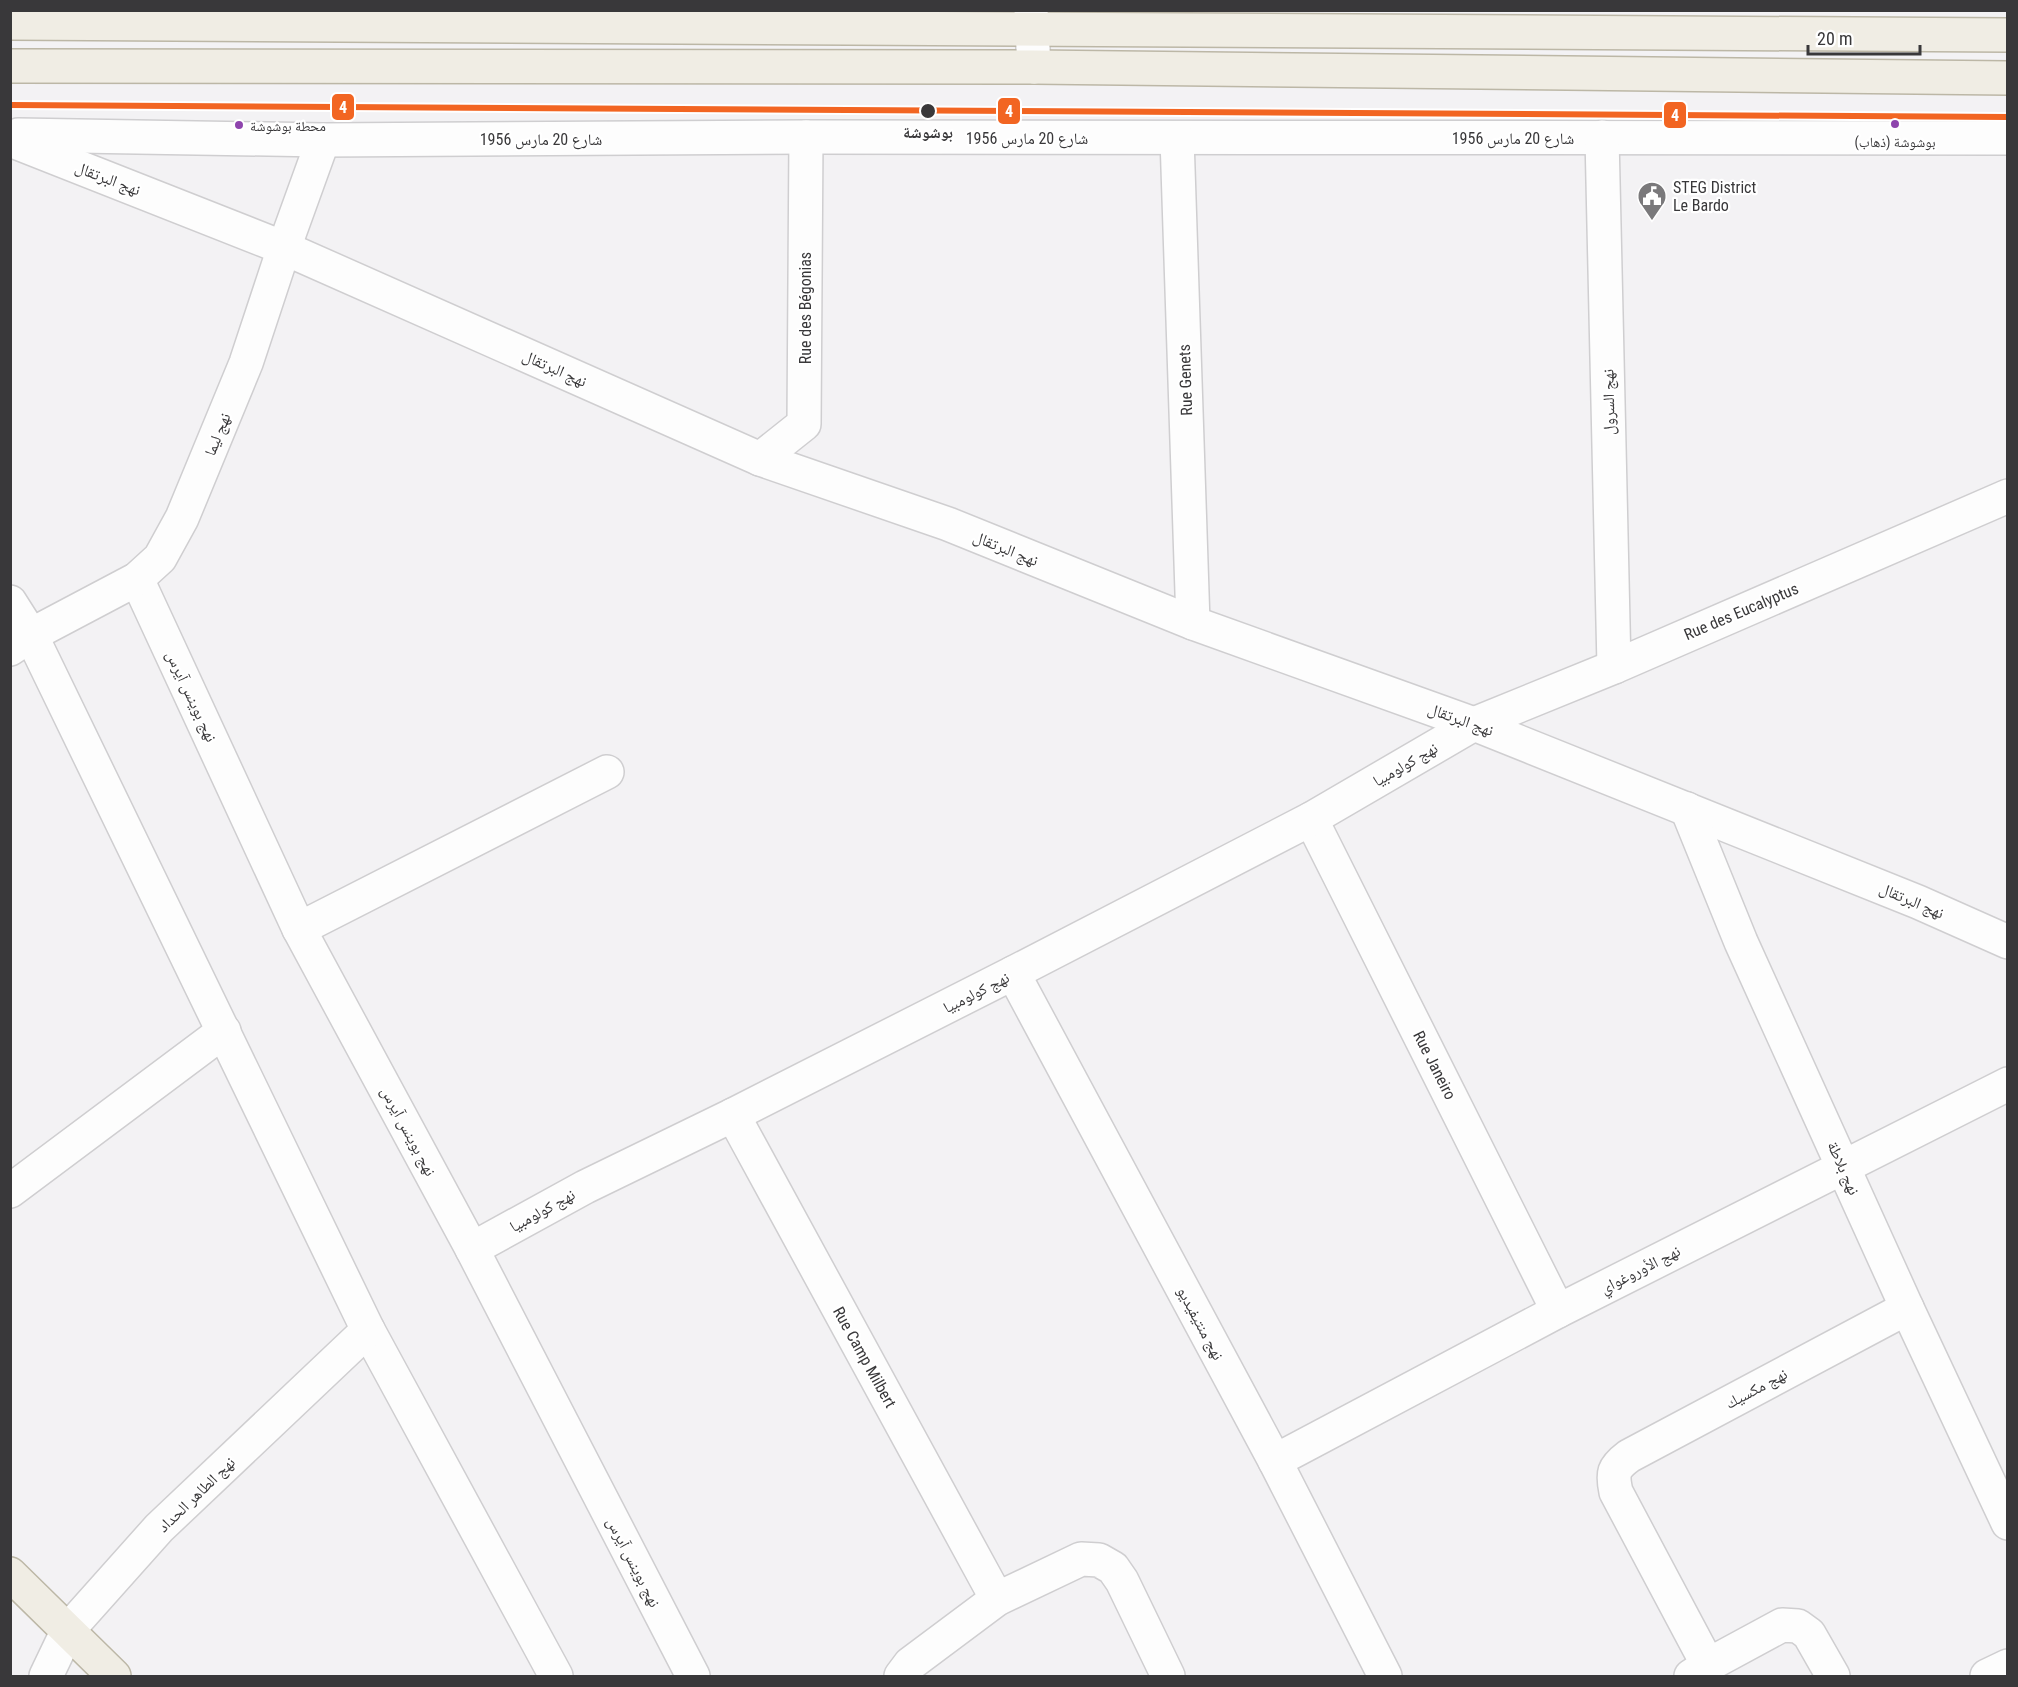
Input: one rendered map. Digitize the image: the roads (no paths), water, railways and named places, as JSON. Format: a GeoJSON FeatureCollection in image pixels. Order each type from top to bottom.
{"type":"FeatureCollection","features":[{"type":"Feature","properties":{"kind":"main road"},"geometry":{"type":"LineString","coordinates":[[10,23],[1031,19],[2007,35]]}},
{"type":"Feature","properties":{"kind":"main road"},"geometry":{"type":"LineString","coordinates":[[10,66],[1034,67],[2007,78]]}},
{"type":"Feature","properties":{"kind":"main road"},"geometry":{"type":"LineString","coordinates":[[10,1574],[114,1677]]}},
{"type":"Feature","properties":{"kind":"street"},"geometry":{"type":"LineString","coordinates":[[1031,19],[1034,67]]}},
{"type":"Feature","properties":{"kind":"street","name":"شارع 20 مارس 1956"},"geometry":{"type":"LineString","coordinates":[[10,135],[322,140],[806,137],[2007,138]]}},
{"type":"Feature","properties":{"kind":"street","name":"Rue des Bégonias"},"geometry":{"type":"LineString","coordinates":[[760,459],[804,424],[806,137]]}},
{"type":"Feature","properties":{"kind":"street","name":"نهج السرول"},"geometry":{"type":"LineString","coordinates":[[1602,137],[1614,667]]}},
{"type":"Feature","properties":{"kind":"street","name":"Rue Genets"},"geometry":{"type":"LineString","coordinates":[[1177,138],[1192,623]]}},
{"type":"Feature","properties":{"kind":"street","name":"نهج البرتقال"},"geometry":{"type":"LineString","coordinates":[[10,140],[284,248],[760,459],[948,524],[1192,623],[1474,724],[1918,902],[2007,942]]}},
{"type":"Feature","properties":{"kind":"street","name":"نهج ليما"},"geometry":{"type":"LineString","coordinates":[[21,642],[137,579],[160,558],[182,518],[246,363],[322,140]]}},
{"type":"Feature","properties":{"kind":"street","name":"Rue des Eucalyptus"},"geometry":{"type":"LineString","coordinates":[[1474,724],[1614,667],[2007,496]]}},
{"type":"Feature","properties":{"kind":"street","name":"نهج بوينس آيرس"},"geometry":{"type":"LineString","coordinates":[[137,579],[299,929],[472,1249],[693,1677]]}},
{"type":"Feature","properties":{"kind":"street"},"geometry":{"type":"LineString","coordinates":[[10,602],[21,642],[224,1031],[368,1330],[556,1677]]}},
{"type":"Feature","properties":{"kind":"street","name":"نهج كولومبيا"},"geometry":{"type":"LineString","coordinates":[[472,1249],[585,1187],[733,1115],[1311,819],[1474,724]]}},
{"type":"Feature","properties":{"kind":"street"},"geometry":{"type":"LineString","coordinates":[[299,929],[607,772]]}},
{"type":"Feature","properties":{"kind":"street","name":"نهج بلاطة"},"geometry":{"type":"LineString","coordinates":[[1687,809],[1741,942],[2007,1523]]}},
{"type":"Feature","properties":{"kind":"street","name":"Rue Janeiro"},"geometry":{"type":"LineString","coordinates":[[1311,819],[1558,1311]]}},
{"type":"Feature","properties":{"kind":"street","name":"نهج منتيفيديو"},"geometry":{"type":"LineString","coordinates":[[1013,973],[1275,1461],[1385,1677]]}},
{"type":"Feature","properties":{"kind":"street"},"geometry":{"type":"LineString","coordinates":[[10,1191],[224,1031]]}},
{"type":"Feature","properties":{"kind":"street","name":"نهج الأوروغواي"},"geometry":{"type":"LineString","coordinates":[[1275,1461],[1558,1311],[2007,1084]]}},
{"type":"Feature","properties":{"kind":"street","name":"Rue Camp Milbert"},"geometry":{"type":"LineString","coordinates":[[733,1115],[997,1599]]}},
{"type":"Feature","properties":{"kind":"street","name":"نهج مكسيك"},"geometry":{"type":"LineString","coordinates":[[1699,1671],[1616,1492],[1613,1477],[1617,1466],[1629,1456],[1907,1308]]}},
{"type":"Feature","properties":{"kind":"street","name":"نهج الطاهر الحداد"},"geometry":{"type":"LineString","coordinates":[[46,1677],[68,1630],[159,1528],[368,1330]]}},
{"type":"Feature","properties":{"kind":"street"},"geometry":{"type":"LineString","coordinates":[[901,1677],[910,1664],[997,1599],[1081,1559],[1098,1560],[1113,1568],[1122,1581],[1168,1677]]}},
{"type":"Feature","properties":{"kind":"street"},"geometry":{"type":"LineString","coordinates":[[1699,1671],[1782,1625],[1797,1626],[1809,1634],[1833,1677]]}},
{"type":"Feature","properties":{"kind":"street"},"geometry":{"type":"LineString","coordinates":[[1987,1677],[2007,1666]]}},
{"type":"Feature","properties":{"kind":"place","name":"بوشوشة"},"geometry":{"type":"Point","coordinates":[928,111]}},
{"type":"Feature","properties":{"kind":"place","name":"بوشوشة (ذهاب)"},"geometry":{"type":"Point","coordinates":[1895,124]}},
{"type":"Feature","properties":{"kind":"place","name":"محطة بوشوشة"},"geometry":{"type":"Point","coordinates":[239,125]}},
{"type":"Feature","properties":{"kind":"place","name":"STEG District Le Bardo"},"geometry":{"type":"Point","coordinates":[1652,222]}}]}
